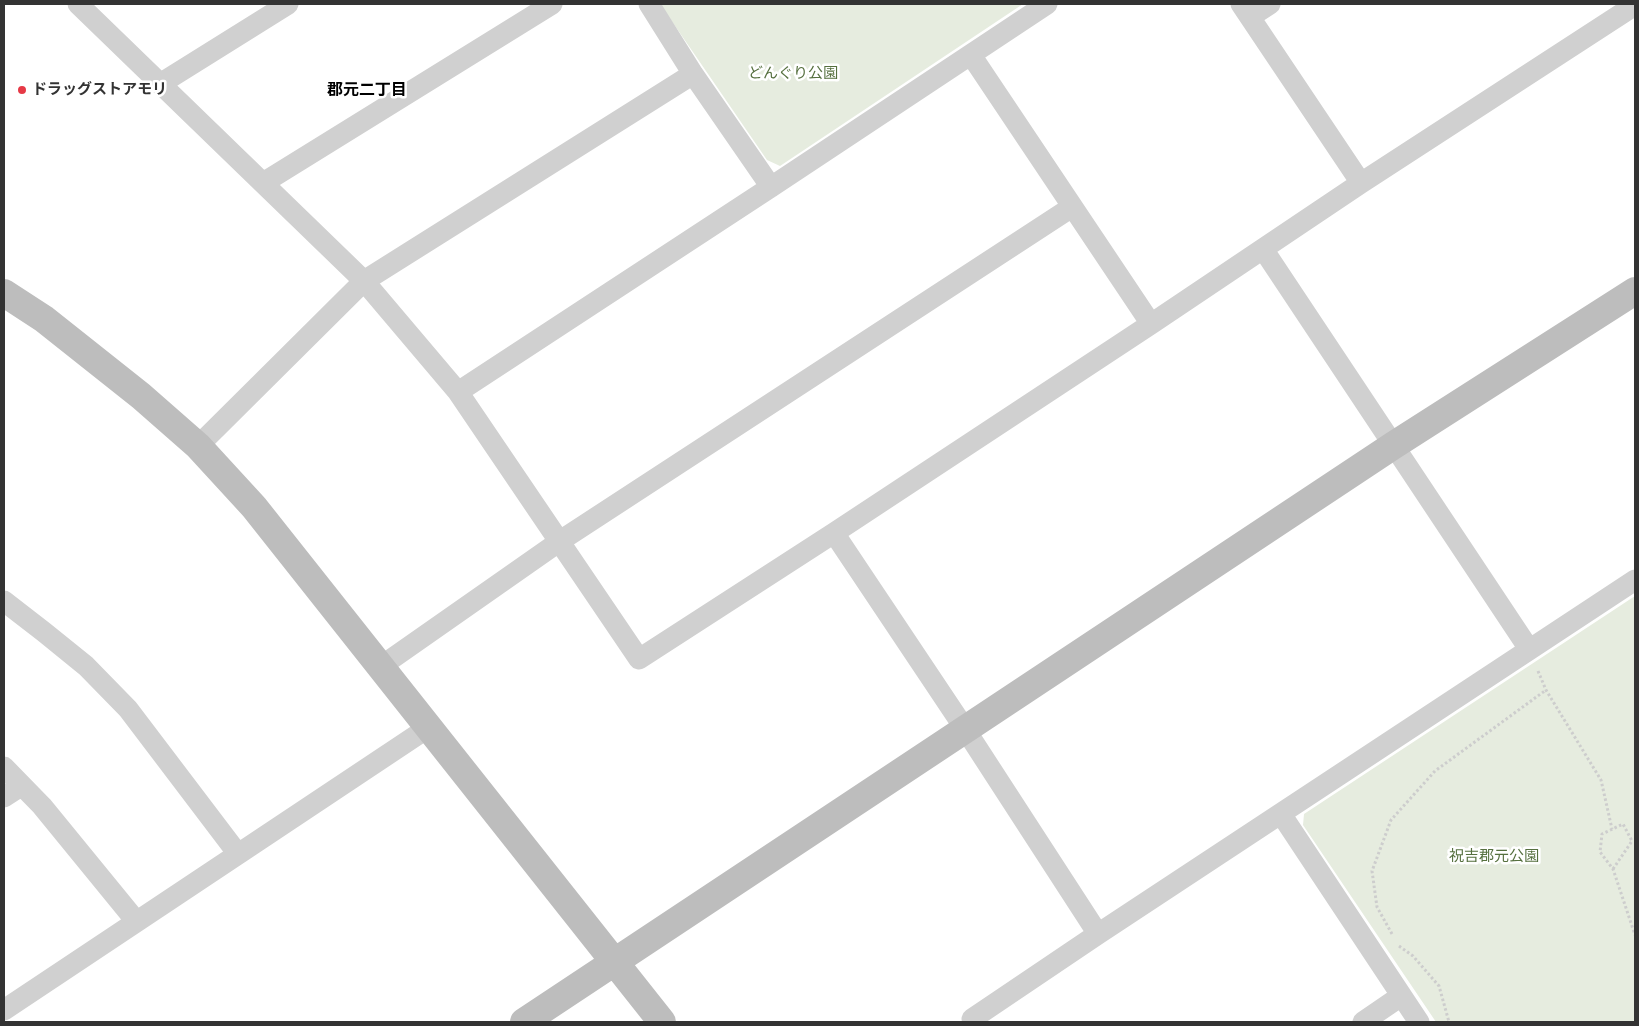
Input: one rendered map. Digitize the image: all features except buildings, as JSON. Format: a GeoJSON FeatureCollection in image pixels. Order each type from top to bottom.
{"type":"FeatureCollection","features":[{"type":"Feature","properties":{"kind":"street"},"geometry":{"type":"LineString","coordinates":[[78,4],[364,281],[458,392],[639,659],[834,533],[1361,183],[1635,5]]}},
{"type":"Feature","properties":{"kind":"street"},"geometry":{"type":"LineString","coordinates":[[160,84],[288,4]]}},
{"type":"Feature","properties":{"kind":"street"},"geometry":{"type":"LineString","coordinates":[[264,183],[552,4]]}},
{"type":"Feature","properties":{"kind":"street"},"geometry":{"type":"LineString","coordinates":[[649,4],[771,187]]}},
{"type":"Feature","properties":{"kind":"street"},"geometry":{"type":"LineString","coordinates":[[458,392],[1047,4]]}},
{"type":"Feature","properties":{"kind":"street"},"geometry":{"type":"LineString","coordinates":[[1270,4],[1245,10],[1361,183]]}},
{"type":"Feature","properties":{"kind":"street"},"geometry":{"type":"LineString","coordinates":[[971,55],[1151,324]]}},
{"type":"Feature","properties":{"kind":"street"},"geometry":{"type":"LineString","coordinates":[[198,446],[364,281],[694,74]]}},
{"type":"Feature","properties":{"kind":"street"},"geometry":{"type":"LineString","coordinates":[[380,667],[560,541],[1072,207]]}},
{"type":"Feature","properties":{"kind":"street"},"geometry":{"type":"LineString","coordinates":[[1263,249],[1530,649]]}},
{"type":"Feature","properties":{"kind":"street"},"geometry":{"type":"LineString","coordinates":[[524,1022],[1394,445],[1635,291]]}},
{"type":"Feature","properties":{"kind":"street"},"geometry":{"type":"LineString","coordinates":[[7,302],[44,319],[141,396],[198,446],[254,507],[662,1022]]}},
{"type":"Feature","properties":{"kind":"street"},"geometry":{"type":"LineString","coordinates":[[834,533],[965,729],[1098,934]]}},
{"type":"Feature","properties":{"kind":"street"},"geometry":{"type":"LineString","coordinates":[[974,1022],[972,1019],[1098,934],[1635,580]]}},
{"type":"Feature","properties":{"kind":"street"},"geometry":{"type":"LineString","coordinates":[[4,602],[86,666],[128,709],[238,854]]}},
{"type":"Feature","properties":{"kind":"street"},"geometry":{"type":"LineString","coordinates":[[4,1010],[429,727]]}},
{"type":"Feature","properties":{"kind":"street"},"geometry":{"type":"LineString","coordinates":[[4,768],[42,806],[136,921]]}},
{"type":"Feature","properties":{"kind":"street"},"geometry":{"type":"LineString","coordinates":[[4,797],[21,786]]}},
{"type":"Feature","properties":{"kind":"street"},"geometry":{"type":"LineString","coordinates":[[1281,814],[1419,1022]]}},
{"type":"Feature","properties":{"kind":"street"},"geometry":{"type":"LineString","coordinates":[[1363,1022],[1402,996]]}},
{"type":"Feature","properties":{"kind":"path"},"geometry":{"type":"LineString","coordinates":[[1530,649],[1546,690],[1601,780],[1612,829]]}},
{"type":"Feature","properties":{"kind":"path"},"geometry":{"type":"LineString","coordinates":[[1394,937],[1377,907],[1372,871],[1391,820],[1435,770],[1546,690]]}},
{"type":"Feature","properties":{"kind":"path"},"geometry":{"type":"LineString","coordinates":[[1612,869],[1632,842],[1623,824],[1602,834],[1600,852],[1612,869],[1635,935]]}},
{"type":"Feature","properties":{"kind":"path"},"geometry":{"type":"LineString","coordinates":[[1398,945],[1413,956],[1439,986],[1449,1022]]}},
{"type":"Feature","properties":{"kind":"green space","name":"どんぐり公園"},"geometry":{"type":"Polygon","coordinates":[[[660,4],[1023,4],[780,166],[767,160],[660,4]]]}},
{"type":"Feature","properties":{"kind":"green space","name":"祝吉郡元公園"},"geometry":{"type":"Polygon","coordinates":[[[1635,596],[1635,1022],[1436,1022],[1303,825],[1304,814],[1635,596]]]}},
{"type":"Feature","properties":{"kind":"place","name":"ドラッグストアモリ"},"geometry":{"type":"Point","coordinates":[22,90]}},
{"type":"Feature","properties":{"kind":"district","name":"郡元二丁目"},"geometry":{"type":"Point","coordinates":[367,91]}}]}
